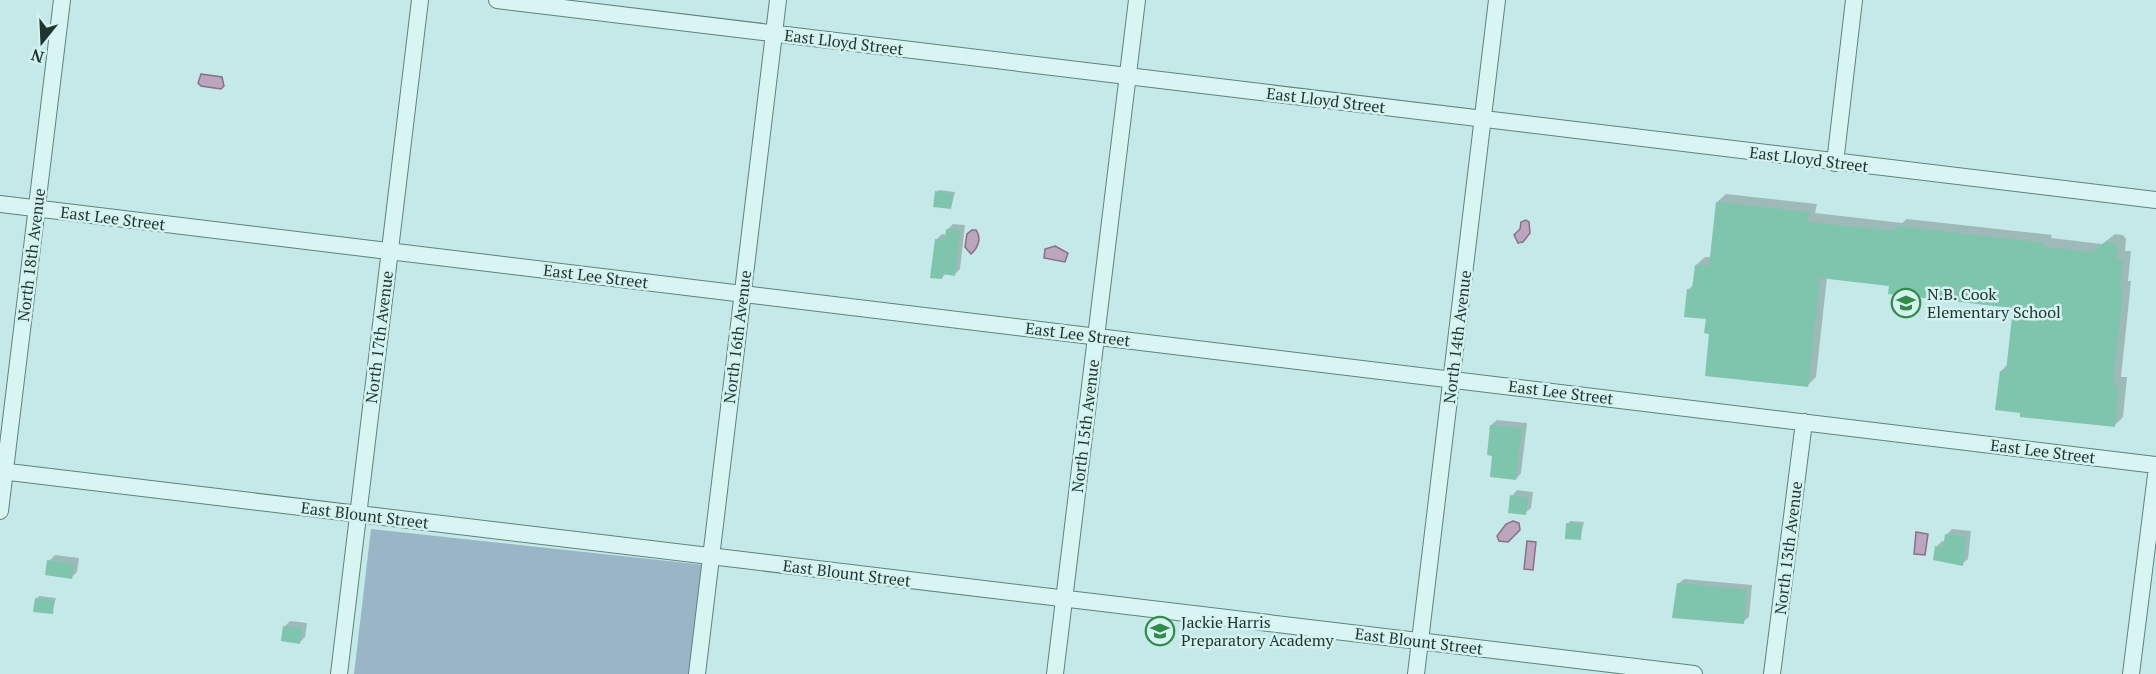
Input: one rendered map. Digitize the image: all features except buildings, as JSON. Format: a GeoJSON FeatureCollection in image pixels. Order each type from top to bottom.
{"type":"FeatureCollection","features":[{"type":"Feature","properties":{"kind":"street","name":"North 18th Avenue"},"geometry":{"type":"LineString","coordinates":[[0,511],[2,471],[62,0]]}},
{"type":"Feature","properties":{"kind":"street","name":"North 17th Avenue"},"geometry":{"type":"LineString","coordinates":[[339,674],[420,0]]}},
{"type":"Feature","properties":{"kind":"street","name":"East Lloyd Street"},"geometry":{"type":"LineString","coordinates":[[497,0],[2156,200]]}},
{"type":"Feature","properties":{"kind":"street","name":"North 16th Avenue"},"geometry":{"type":"LineString","coordinates":[[697,674],[778,0]]}},
{"type":"Feature","properties":{"kind":"street","name":"North 15th Avenue"},"geometry":{"type":"LineString","coordinates":[[1055,674],[1137,0]]}},
{"type":"Feature","properties":{"kind":"street","name":"North 14th Avenue"},"geometry":{"type":"LineString","coordinates":[[1416,674],[1497,0]]}},
{"type":"Feature","properties":{"kind":"street"},"geometry":{"type":"LineString","coordinates":[[1835,163],[1854,0]]}},
{"type":"Feature","properties":{"kind":"street","name":"East Lee Street"},"geometry":{"type":"LineString","coordinates":[[0,204],[2156,465]]}},
{"type":"Feature","properties":{"kind":"street","name":"North 13th Avenue"},"geometry":{"type":"LineString","coordinates":[[1772,674],[1804,422]]}},
{"type":"Feature","properties":{"kind":"street","name":"East Blount Street"},"geometry":{"type":"LineString","coordinates":[[2,471],[1694,674]]}},
{"type":"Feature","properties":{"kind":"street"},"geometry":{"type":"LineString","coordinates":[[2131,674],[2156,475]]}},
{"type":"Feature","properties":{"kind":"shaded area"},"geometry":{"type":"Polygon","coordinates":[[[201,74],[222,77],[224,86],[221,89],[201,86],[198,83],[201,74]]]}},
{"type":"Feature","properties":{"kind":"shaded area"},"geometry":{"type":"Polygon","coordinates":[[[1526,220],[1529,222],[1530,233],[1523,242],[1518,243],[1514,235],[1520,229],[1521,222],[1526,220]]]}},
{"type":"Feature","properties":{"kind":"shaded area"},"geometry":{"type":"Polygon","coordinates":[[[976,230],[979,240],[976,249],[971,254],[965,247],[967,234],[976,230]]]}},
{"type":"Feature","properties":{"kind":"shaded area"},"geometry":{"type":"Polygon","coordinates":[[[1055,246],[1068,253],[1065,262],[1044,258],[1045,249],[1055,246]]]}},
{"type":"Feature","properties":{"kind":"shaded area"},"geometry":{"type":"Polygon","coordinates":[[[1513,521],[1519,523],[1520,530],[1508,542],[1499,541],[1497,536],[1506,524],[1513,521]]]}},
{"type":"Feature","properties":{"kind":"shaded area"},"geometry":{"type":"Polygon","coordinates":[[[371,529],[705,565],[691,674],[354,674],[371,529]]]}},
{"type":"Feature","properties":{"kind":"shaded area"},"geometry":{"type":"Polygon","coordinates":[[[1916,532],[1928,534],[1925,555],[1914,554],[1916,532]]]}},
{"type":"Feature","properties":{"kind":"shaded area"},"geometry":{"type":"Polygon","coordinates":[[[1527,541],[1536,542],[1533,570],[1524,569],[1527,541]]]}},
{"type":"Feature","properties":{"kind":"place","name":"N.B. Cook Elementary School"},"geometry":{"type":"Point","coordinates":[1906,303]}},
{"type":"Feature","properties":{"kind":"place","name":"Jackie Harris Preparatory Academy"},"geometry":{"type":"Point","coordinates":[1160,631]}}]}
